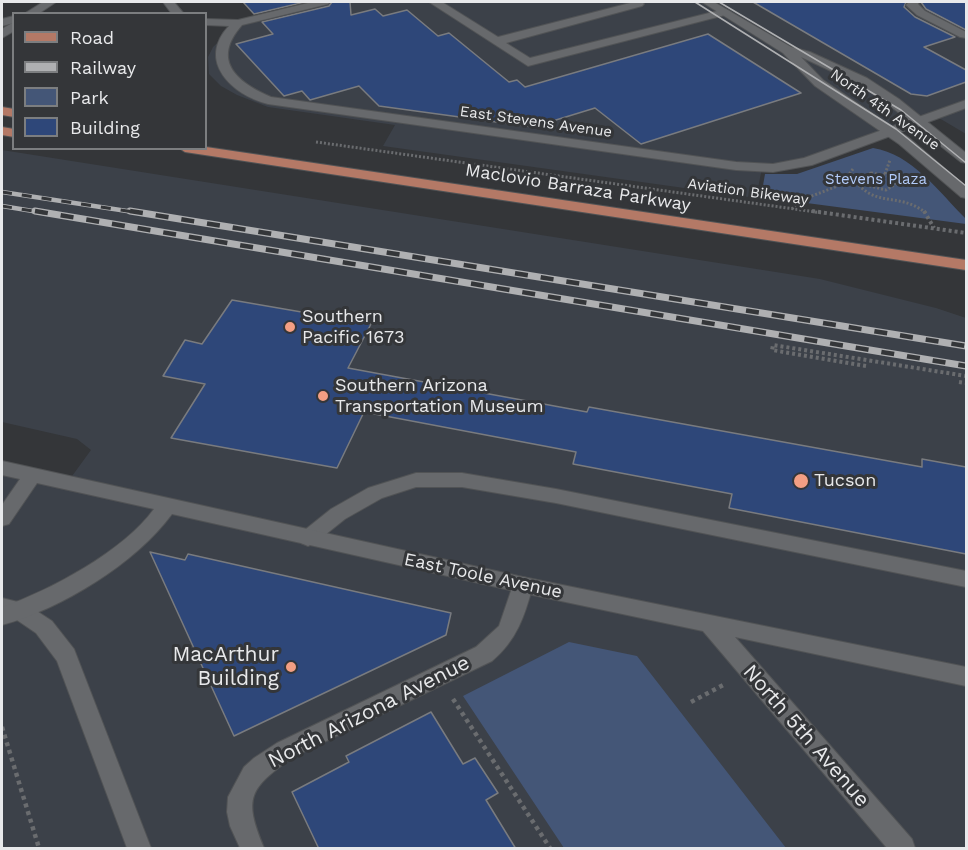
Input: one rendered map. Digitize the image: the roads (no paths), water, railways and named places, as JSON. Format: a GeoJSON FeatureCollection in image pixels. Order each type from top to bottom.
{"type":"FeatureCollection","features":[{"type":"Feature","properties":{"kind":"main road","name":"Maclovio Barraza Parkway"},"geometry":{"type":"LineString","coordinates":[[197,150],[966,265]]}},
{"type":"Feature","properties":{"kind":"street"},"geometry":{"type":"LineString","coordinates":[[32,12],[50,2]]}},
{"type":"Feature","properties":{"kind":"street"},"geometry":{"type":"LineString","coordinates":[[207,22],[238,22],[324,2]]}},
{"type":"Feature","properties":{"kind":"street"},"geometry":{"type":"LineString","coordinates":[[435,2],[528,62],[725,12]]}},
{"type":"Feature","properties":{"kind":"street","name":"North 4th Avenue"},"geometry":{"type":"LineString","coordinates":[[707,2],[787,50],[819,83],[890,131],[966,194]]}},
{"type":"Feature","properties":{"kind":"street"},"geometry":{"type":"LineString","coordinates":[[914,2],[912,5],[921,13],[964,35]]}},
{"type":"Feature","properties":{"kind":"street"},"geometry":{"type":"LineString","coordinates":[[498,41],[638,4]]}},
{"type":"Feature","properties":{"kind":"street","name":"East Stevens Avenue"},"geometry":{"type":"LineString","coordinates":[[238,22],[226,34],[221,48],[225,72],[231,80],[253,95],[284,104],[722,164],[783,167],[834,153],[966,104]]}},
{"type":"Feature","properties":{"kind":"street","name":"North 4th Avenue"},"geometry":{"type":"LineString","coordinates":[[787,50],[806,55],[851,74],[920,121],[966,159]]}},
{"type":"Feature","properties":{"kind":"street","name":"East Toole Avenue"},"geometry":{"type":"LineString","coordinates":[[2,468],[523,585],[966,676]]}},
{"type":"Feature","properties":{"kind":"street"},"geometry":{"type":"LineString","coordinates":[[2,519],[33,474]]}},
{"type":"Feature","properties":{"kind":"street"},"geometry":{"type":"LineString","coordinates":[[308,538],[338,514],[375,493],[416,480],[462,480],[556,496],[966,579]]}},
{"type":"Feature","properties":{"kind":"street"},"geometry":{"type":"LineString","coordinates":[[8,611],[68,586],[120,552],[150,529],[168,505]]}},
{"type":"Feature","properties":{"kind":"street","name":"North Arizona Avenue"},"geometry":{"type":"LineString","coordinates":[[252,849],[239,812],[240,797],[252,775],[285,750],[484,654],[502,642],[511,624],[523,585]]}},
{"type":"Feature","properties":{"kind":"street"},"geometry":{"type":"LineString","coordinates":[[8,611],[44,627],[66,656],[139,849]]}},
{"type":"Feature","properties":{"kind":"street","name":"North 5th Avenue"},"geometry":{"type":"LineString","coordinates":[[710,624],[903,849]]}},
{"type":"Feature","properties":{"kind":"tram line"},"geometry":{"type":"LineString","coordinates":[[695,2],[896,129],[966,186]]}},
{"type":"Feature","properties":{"kind":"tram line"},"geometry":{"type":"LineString","coordinates":[[719,2],[901,110],[966,163]]}},
{"type":"Feature","properties":{"kind":"railway"},"geometry":{"type":"LineString","coordinates":[[2,192],[140,213]]}},
{"type":"Feature","properties":{"kind":"railway"},"geometry":{"type":"LineString","coordinates":[[2,206],[45,213]]}},
{"type":"Feature","properties":{"kind":"railway"},"geometry":{"type":"LineString","coordinates":[[35,211],[966,366]]}},
{"type":"Feature","properties":{"kind":"railway"},"geometry":{"type":"LineString","coordinates":[[130,211],[966,346]]}},
{"type":"Feature","properties":{"kind":"place","name":"Southern Pacific 1673"},"geometry":{"type":"Point","coordinates":[290,327]}},
{"type":"Feature","properties":{"kind":"place","name":"Southern Arizona Transportation Museum"},"geometry":{"type":"Point","coordinates":[323,396]}},
{"type":"Feature","properties":{"kind":"place","name":"Tucson"},"geometry":{"type":"Point","coordinates":[801,481]}},
{"type":"Feature","properties":{"kind":"place","name":"MacArthur Building"},"geometry":{"type":"Point","coordinates":[291,667]}},
{"type":"Feature","properties":{"kind":"park label","name":"Stevens Plaza"},"geometry":{"type":"Point","coordinates":[876,180]}}]}
